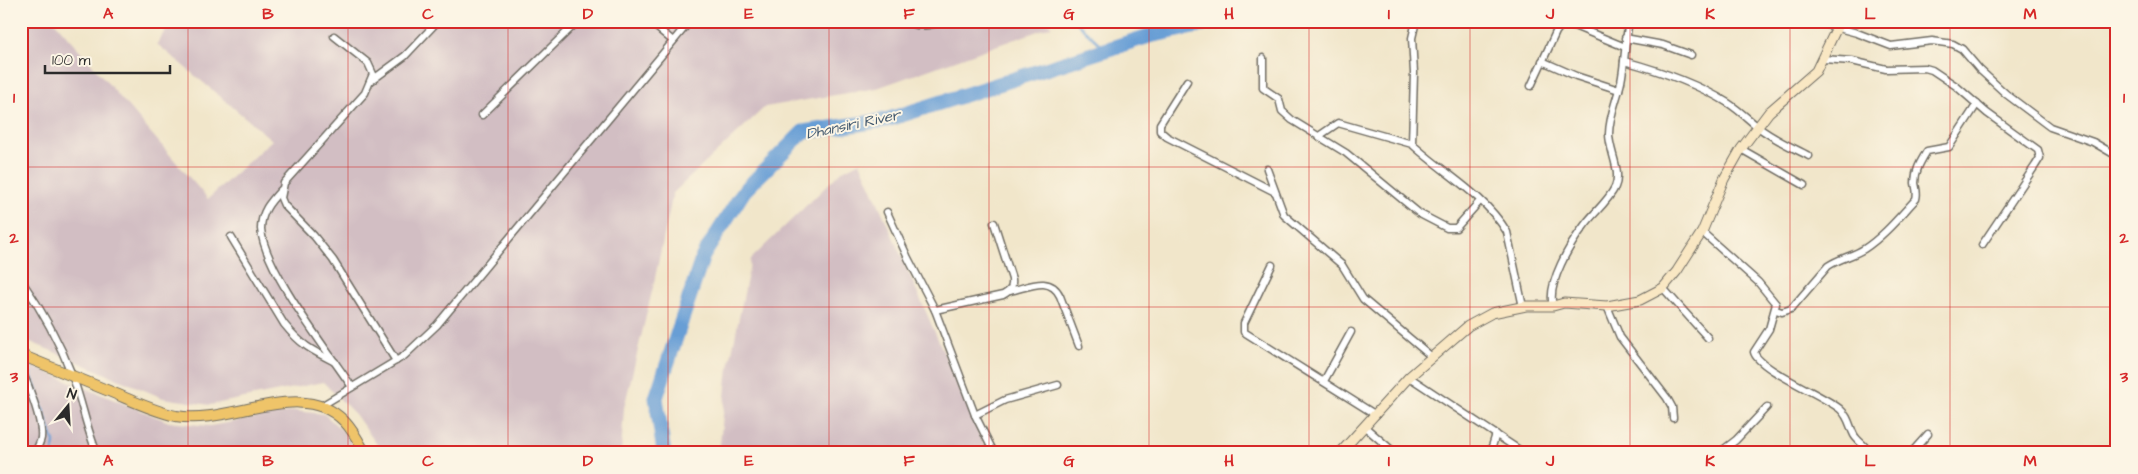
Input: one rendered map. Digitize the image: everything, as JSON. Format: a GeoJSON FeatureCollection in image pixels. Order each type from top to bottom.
{"type":"FeatureCollection","features":[{"type":"Feature","properties":{"kind":"main road"},"geometry":{"type":"LineString","coordinates":[[21,355],[149,408],[183,416],[211,416],[296,402],[321,406],[335,413],[344,422],[365,453]]}},
{"type":"Feature","properties":{"kind":"street"},"geometry":{"type":"LineString","coordinates":[[371,82],[405,56],[438,21]]}},
{"type":"Feature","properties":{"kind":"street"},"geometry":{"type":"LineString","coordinates":[[482,115],[578,21]]}},
{"type":"Feature","properties":{"kind":"street"},"geometry":{"type":"LineString","coordinates":[[649,21],[673,41]]}},
{"type":"Feature","properties":{"kind":"street"},"geometry":{"type":"LineString","coordinates":[[321,406],[396,361],[437,325],[690,21]]}},
{"type":"Feature","properties":{"kind":"street"},"geometry":{"type":"LineString","coordinates":[[906,21],[914,26],[927,26],[946,21]]}},
{"type":"Feature","properties":{"kind":"street"},"geometry":{"type":"LineString","coordinates":[[1412,144],[1414,60],[1412,38],[1416,21]]}},
{"type":"Feature","properties":{"kind":"street"},"geometry":{"type":"LineString","coordinates":[[1553,306],[1551,294],[1562,262],[1583,227],[1610,195],[1617,182],[1618,174],[1609,134],[1614,102],[1619,90],[1629,21]]}},
{"type":"Feature","properties":{"kind":"street"},"geometry":{"type":"LineString","coordinates":[[1812,21],[1838,27],[1891,46],[1932,41],[1953,44],[1962,50],[2006,94],[2050,127],[2093,142],[2117,156]]}},
{"type":"Feature","properties":{"kind":"street"},"geometry":{"type":"LineString","coordinates":[[1531,86],[1558,27],[1562,24],[1567,24],[1625,47]]}},
{"type":"Feature","properties":{"kind":"street"},"geometry":{"type":"LineString","coordinates":[[1340,453],[1410,377],[1468,326],[1492,313],[1523,307],[1553,306],[1564,303],[1606,306],[1640,300],[1663,288],[1678,271],[1702,232],[1724,179],[1741,149],[1769,112],[1816,71],[1838,27]]}},
{"type":"Feature","properties":{"kind":"street"},"geometry":{"type":"LineString","coordinates":[[334,36],[372,68],[371,82],[365,93],[267,204],[261,229],[269,260],[352,387]]}},
{"type":"Feature","properties":{"kind":"street"},"geometry":{"type":"LineString","coordinates":[[1626,38],[1664,45],[1691,55]]}},
{"type":"Feature","properties":{"kind":"street"},"geometry":{"type":"LineString","coordinates":[[1825,56],[1886,69],[1925,68],[1932,70],[1956,86],[2038,150],[2040,158],[1982,246]]}},
{"type":"Feature","properties":{"kind":"street"},"geometry":{"type":"LineString","coordinates":[[1263,58],[1264,88],[1279,99],[1282,111],[1292,120],[1346,153],[1420,214],[1447,228],[1456,228],[1480,201]]}},
{"type":"Feature","properties":{"kind":"street"},"geometry":{"type":"LineString","coordinates":[[1542,61],[1576,76],[1619,90]]}},
{"type":"Feature","properties":{"kind":"street"},"geometry":{"type":"LineString","coordinates":[[1624,61],[1666,73],[1726,102],[1748,116],[1757,126],[1809,156]]}},
{"type":"Feature","properties":{"kind":"street"},"geometry":{"type":"LineString","coordinates":[[1188,81],[1160,124],[1160,131],[1167,137],[1275,192]]}},
{"type":"Feature","properties":{"kind":"street"},"geometry":{"type":"LineString","coordinates":[[1776,310],[1782,312],[1791,309],[1828,266],[1835,261],[1855,254],[1876,241],[1916,200],[1918,194],[1916,176],[1918,166],[1927,151],[1949,147],[1977,104]]}},
{"type":"Feature","properties":{"kind":"street"},"geometry":{"type":"LineString","coordinates":[[1318,136],[1338,123],[1412,144],[1480,201],[1501,222],[1507,232],[1523,307]]}},
{"type":"Feature","properties":{"kind":"street"},"geometry":{"type":"LineString","coordinates":[[1741,149],[1804,185]]}},
{"type":"Feature","properties":{"kind":"street"},"geometry":{"type":"LineString","coordinates":[[1267,169],[1284,215],[1342,265],[1363,299],[1432,357]]}},
{"type":"Feature","properties":{"kind":"street"},"geometry":{"type":"LineString","coordinates":[[281,190],[281,198],[284,205],[329,253],[396,361]]}},
{"type":"Feature","properties":{"kind":"street"},"geometry":{"type":"LineString","coordinates":[[887,212],[935,310],[975,415],[994,453]]}},
{"type":"Feature","properties":{"kind":"street"},"geometry":{"type":"LineString","coordinates":[[994,223],[1012,279],[1010,291]]}},
{"type":"Feature","properties":{"kind":"street"},"geometry":{"type":"LineString","coordinates":[[1702,232],[1758,282],[1776,304],[1776,310],[1769,329],[1754,352],[1756,358],[1769,369],[1780,373],[1840,409],[1850,421],[1854,434],[1869,453]]}},
{"type":"Feature","properties":{"kind":"street"},"geometry":{"type":"LineString","coordinates":[[231,237],[284,324],[307,348],[335,362]]}},
{"type":"Feature","properties":{"kind":"street"},"geometry":{"type":"LineString","coordinates":[[1272,265],[1244,322],[1244,332],[1376,415]]}},
{"type":"Feature","properties":{"kind":"street"},"geometry":{"type":"LineString","coordinates":[[21,280],[44,313],[72,376],[89,435],[97,453]]}},
{"type":"Feature","properties":{"kind":"street"},"geometry":{"type":"LineString","coordinates":[[935,310],[1003,295],[1010,291],[1042,284],[1052,284],[1060,296],[1079,346]]}},
{"type":"Feature","properties":{"kind":"street"},"geometry":{"type":"LineString","coordinates":[[1663,288],[1708,338]]}},
{"type":"Feature","properties":{"kind":"street"},"geometry":{"type":"LineString","coordinates":[[1606,306],[1620,337],[1667,398],[1672,407],[1673,418]]}},
{"type":"Feature","properties":{"kind":"street"},"geometry":{"type":"LineString","coordinates":[[1324,381],[1351,332]]}},
{"type":"Feature","properties":{"kind":"street"},"geometry":{"type":"LineString","coordinates":[[21,369],[30,390],[40,430],[40,438],[35,453]]}},
{"type":"Feature","properties":{"kind":"street"},"geometry":{"type":"LineString","coordinates":[[1410,377],[1524,453]]}},
{"type":"Feature","properties":{"kind":"street"},"geometry":{"type":"LineString","coordinates":[[975,415],[1005,400],[1058,385]]}},
{"type":"Feature","properties":{"kind":"street"},"geometry":{"type":"LineString","coordinates":[[1719,453],[1723,448],[1736,440],[1767,407]]}},
{"type":"Feature","properties":{"kind":"street"},"geometry":{"type":"LineString","coordinates":[[1365,427],[1395,453]]}},
{"type":"Feature","properties":{"kind":"street"},"geometry":{"type":"LineString","coordinates":[[1490,453],[1496,434]]}},
{"type":"Feature","properties":{"kind":"street"},"geometry":{"type":"LineString","coordinates":[[1911,453],[1928,434]]}},
{"type":"Feature","properties":{"kind":"shaded area"},"geometry":{"type":"Polygon","coordinates":[[[21,21],[54,21],[208,199],[272,140],[157,44],[171,21],[389,21],[401,25],[406,21],[1044,21],[1052,26],[877,88],[765,107],[673,193],[624,408],[621,453],[383,453],[355,414],[323,382],[210,405],[163,398],[21,338],[21,21]]]}},
{"type":"Feature","properties":{"kind":"shaded area"},"geometry":{"type":"Polygon","coordinates":[[[860,162],[988,453],[719,453],[727,377],[751,259],[841,172],[860,162]]]}},
{"type":"Feature","properties":{"kind":"shaded area"},"geometry":{"type":"Polygon","coordinates":[[[21,362],[169,422],[210,426],[295,411],[324,414],[346,434],[357,453],[21,453],[21,362]]]}},
{"type":"Feature","properties":{"kind":"waterway"},"geometry":{"type":"LineString","coordinates":[[1075,21],[1106,50]]}},
{"type":"Feature","properties":{"kind":"waterway","name":"Dhansiri River"},"geometry":{"type":"LineString","coordinates":[[664,453],[656,398],[703,256],[744,191],[803,132],[886,120],[1149,36],[1224,21]]}},
{"type":"Feature","properties":{"kind":"waterway"},"geometry":{"type":"LineString","coordinates":[[30,371],[54,442],[53,453]]}}]}
